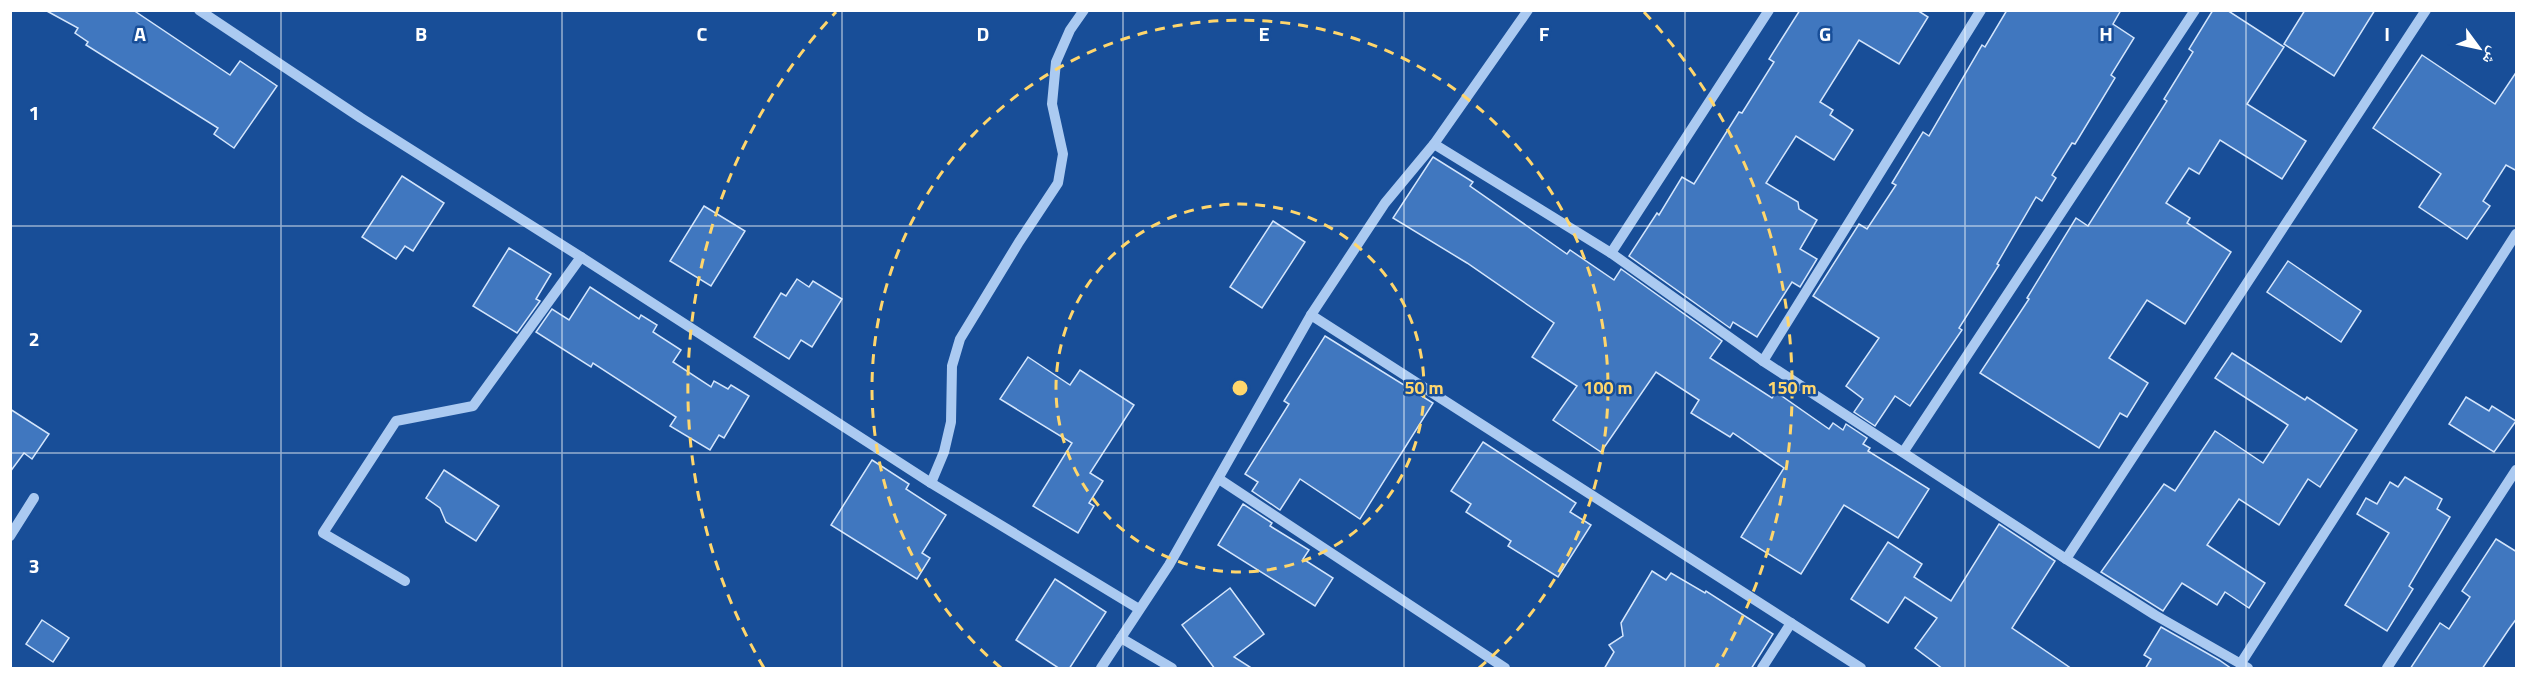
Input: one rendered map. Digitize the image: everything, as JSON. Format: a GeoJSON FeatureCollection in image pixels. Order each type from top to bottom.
{"type":"FeatureCollection","features":[{"type":"Feature","properties":{"kind":"street"},"geometry":{"type":"LineString","coordinates":[[199,10],[361,118],[931,483],[1139,609]]}},
{"type":"Feature","properties":{"kind":"street"},"geometry":{"type":"LineString","coordinates":[[931,483],[944,452],[951,422],[952,366],[960,339],[1007,260],[1058,183],[1063,154],[1052,104],[1056,62],[1070,30],[1084,10]]}},
{"type":"Feature","properties":{"kind":"street"},"geometry":{"type":"LineString","coordinates":[[1101,669],[1169,565],[1311,315],[1385,203],[1434,144],[1528,10]]}},
{"type":"Feature","properties":{"kind":"street"},"geometry":{"type":"LineString","coordinates":[[1611,253],[1769,10]]}},
{"type":"Feature","properties":{"kind":"street"},"geometry":{"type":"LineString","coordinates":[[1763,360],[1981,10]]}},
{"type":"Feature","properties":{"kind":"street"},"geometry":{"type":"LineString","coordinates":[[1904,451],[2195,10]]}},
{"type":"Feature","properties":{"kind":"street"},"geometry":{"type":"LineString","coordinates":[[2066,559],[2426,10]]}},
{"type":"Feature","properties":{"kind":"street"},"geometry":{"type":"LineString","coordinates":[[1434,144],[1611,253],[1763,360],[2066,559],[2155,615],[2245,666],[2517,234]]}},
{"type":"Feature","properties":{"kind":"street"},"geometry":{"type":"LineString","coordinates":[[405,581],[323,533],[396,421],[473,406],[581,257]]}},
{"type":"Feature","properties":{"kind":"street"},"geometry":{"type":"LineString","coordinates":[[1311,315],[1861,669]]}},
{"type":"Feature","properties":{"kind":"street"},"geometry":{"type":"LineString","coordinates":[[2387,669],[2517,470]]}},
{"type":"Feature","properties":{"kind":"street"},"geometry":{"type":"LineString","coordinates":[[1219,479],[1505,669]]}},
{"type":"Feature","properties":{"kind":"street"},"geometry":{"type":"LineString","coordinates":[[10,536],[34,498]]}},
{"type":"Feature","properties":{"kind":"street"},"geometry":{"type":"LineString","coordinates":[[1762,669],[1791,623]]}},
{"type":"Feature","properties":{"kind":"street"},"geometry":{"type":"LineString","coordinates":[[1121,638],[1172,669]]}},
{"type":"Feature","properties":{"kind":"building"},"geometry":{"type":"Polygon","coordinates":[[[45,10],[133,10],[230,75],[240,61],[277,86],[234,148],[214,134],[218,128],[86,45],[88,42],[75,33],[78,28],[45,10]]]}},
{"type":"Feature","properties":{"kind":"building"},"geometry":{"type":"Polygon","coordinates":[[[1800,10],[1917,10],[1928,17],[1899,64],[1859,40],[1820,102],[1833,110],[1830,115],[1853,130],[1834,160],[1796,136],[1766,183],[1798,202],[1799,209],[1817,220],[1800,249],[1817,259],[1800,287],[1792,282],[1757,337],[1733,322],[1730,328],[1629,256],[1657,213],[1659,215],[1682,177],[1694,184],[1739,112],[1742,113],[1774,62],[1769,59],[1800,10]]]}},
{"type":"Feature","properties":{"kind":"building"},"geometry":{"type":"Polygon","coordinates":[[[2007,10],[2121,10],[2113,24],[2134,38],[2111,75],[2115,78],[2075,144],[2072,143],[2052,175],[2056,178],[2042,201],[2036,197],[1997,264],[1999,265],[1959,328],[1962,330],[1910,406],[1895,396],[1875,426],[1854,412],[1863,399],[1846,386],[1879,338],[1813,296],[1859,224],[1867,229],[1896,185],[1892,183],[1923,132],[1929,136],[1982,45],[1985,47],[2007,10]]]}},
{"type":"Feature","properties":{"kind":"building"},"geometry":{"type":"Polygon","coordinates":[[[2213,10],[2227,10],[2284,47],[2247,104],[2306,141],[2282,179],[2220,140],[2199,174],[2189,168],[2166,203],[2190,218],[2187,223],[2231,252],[2185,324],[2147,300],[2109,358],[2148,383],[2127,417],[2120,413],[2099,448],[1980,373],[2029,299],[2027,298],[2076,218],[2088,226],[2167,101],[2164,99],[2193,52],[2189,49],[2213,10]]]}},
{"type":"Feature","properties":{"kind":"building"},"geometry":{"type":"Polygon","coordinates":[[[2305,10],[2375,10],[2334,76],[2284,44],[2305,10]]]}},
{"type":"Feature","properties":{"kind":"building"},"geometry":{"type":"Polygon","coordinates":[[[2422,55],[2495,104],[2517,71],[2517,171],[2506,165],[2483,201],[2490,206],[2467,239],[2419,207],[2441,174],[2373,128],[2422,55]]]}},
{"type":"Feature","properties":{"kind":"building"},"geometry":{"type":"Polygon","coordinates":[[[1433,157],[1473,182],[1470,186],[1567,254],[1570,250],[1614,280],[1621,269],[1722,341],[1710,358],[1772,398],[1776,392],[1829,429],[1833,423],[1843,430],[1846,424],[1867,438],[1863,444],[1870,448],[1868,451],[1929,489],[1898,538],[1844,505],[1801,574],[1741,537],[1784,468],[1733,433],[1730,437],[1691,413],[1699,400],[1656,372],[1601,452],[1553,420],[1577,386],[1532,357],[1554,323],[1467,263],[1393,218],[1433,157]]]}},
{"type":"Feature","properties":{"kind":"building"},"geometry":{"type":"Polygon","coordinates":[[[402,176],[444,203],[413,251],[405,246],[396,259],[362,237],[402,176]]]}},
{"type":"Feature","properties":{"kind":"building"},"geometry":{"type":"Polygon","coordinates":[[[704,206],[745,231],[711,286],[670,261],[704,206]]]}},
{"type":"Feature","properties":{"kind":"building"},"geometry":{"type":"Polygon","coordinates":[[[1273,221],[1305,242],[1262,308],[1230,287],[1273,221]]]}},
{"type":"Feature","properties":{"kind":"building"},"geometry":{"type":"Polygon","coordinates":[[[509,248],[551,274],[536,299],[540,301],[517,333],[473,306],[509,248]]]}},
{"type":"Feature","properties":{"kind":"building"},"geometry":{"type":"Polygon","coordinates":[[[2288,261],[2361,311],[2341,342],[2267,292],[2288,261]]]}},
{"type":"Feature","properties":{"kind":"building"},"geometry":{"type":"Polygon","coordinates":[[[797,279],[809,287],[813,281],[842,299],[812,347],[801,340],[789,359],[754,337],[781,293],[786,296],[797,279]]]}},
{"type":"Feature","properties":{"kind":"building"},"geometry":{"type":"Polygon","coordinates":[[[590,287],[639,319],[641,315],[657,325],[653,332],[681,350],[673,362],[711,387],[714,381],[728,389],[731,385],[749,396],[724,438],[719,435],[710,450],[670,426],[676,417],[593,363],[591,367],[536,332],[552,309],[569,320],[590,287]]]}},
{"type":"Feature","properties":{"kind":"building"},"geometry":{"type":"Polygon","coordinates":[[[1325,336],[1433,403],[1360,519],[1300,479],[1280,510],[1252,491],[1258,482],[1245,474],[1289,404],[1284,401],[1325,336]]]}},
{"type":"Feature","properties":{"kind":"building"},"geometry":{"type":"Polygon","coordinates":[[[2232,353],[2305,400],[2307,397],[2357,430],[2320,487],[2308,479],[2279,525],[2239,499],[2207,545],[2265,583],[2249,608],[2225,592],[2217,605],[2182,583],[2163,611],[2101,572],[2164,484],[2175,491],[2215,431],[2263,463],[2288,425],[2215,378],[2232,353]]]}},
{"type":"Feature","properties":{"kind":"building"},"geometry":{"type":"Polygon","coordinates":[[[1028,357],[1070,385],[1080,370],[1134,405],[1090,473],[1103,481],[1089,503],[1094,506],[1078,533],[1033,506],[1072,443],[1000,399],[1028,357]]]}},
{"type":"Feature","properties":{"kind":"building"},"geometry":{"type":"Polygon","coordinates":[[[2466,397],[2489,411],[2492,406],[2516,421],[2494,452],[2449,424],[2466,397]]]}},
{"type":"Feature","properties":{"kind":"building"},"geometry":{"type":"Polygon","coordinates":[[[10,409],[49,434],[32,459],[24,453],[10,472],[10,409]]]}},
{"type":"Feature","properties":{"kind":"building"},"geometry":{"type":"Polygon","coordinates":[[[1483,442],[1576,503],[1570,512],[1591,525],[1558,577],[1508,546],[1511,541],[1466,512],[1471,504],[1451,491],[1483,442]]]}},
{"type":"Feature","properties":{"kind":"building"},"geometry":{"type":"Polygon","coordinates":[[[872,460],[909,484],[906,489],[946,515],[922,553],[930,558],[917,579],[831,525],[872,460]]]}},
{"type":"Feature","properties":{"kind":"building"},"geometry":{"type":"Polygon","coordinates":[[[444,470],[499,506],[476,541],[446,522],[440,508],[426,498],[444,470]]]}},
{"type":"Feature","properties":{"kind":"building"},"geometry":{"type":"Polygon","coordinates":[[[2405,477],[2442,499],[2437,509],[2450,517],[2409,586],[2413,589],[2387,631],[2345,605],[2389,533],[2357,514],[2366,498],[2377,504],[2390,482],[2398,487],[2405,477]]]}},
{"type":"Feature","properties":{"kind":"building"},"geometry":{"type":"Polygon","coordinates":[[[1243,504],[1272,523],[1270,526],[1309,550],[1303,559],[1333,578],[1315,606],[1218,545],[1243,504]]]}},
{"type":"Feature","properties":{"kind":"building"},"geometry":{"type":"Polygon","coordinates":[[[1999,524],[2055,561],[2012,628],[2072,669],[1943,669],[1915,648],[1937,618],[1905,597],[1888,623],[1851,599],[1888,542],[1922,564],[1914,577],[1951,601],[1999,524]]]}},
{"type":"Feature","properties":{"kind":"building"},"geometry":{"type":"Polygon","coordinates":[[[2496,539],[2517,552],[2517,618],[2482,669],[2410,669],[2440,623],[2449,629],[2470,597],[2462,591],[2496,539]]]}},
{"type":"Feature","properties":{"kind":"building"},"geometry":{"type":"Polygon","coordinates":[[[1652,571],[1666,580],[1671,573],[1705,593],[1706,591],[1773,634],[1751,669],[1604,669],[1614,652],[1609,645],[1623,636],[1621,623],[1652,571]]]}},
{"type":"Feature","properties":{"kind":"building"},"geometry":{"type":"Polygon","coordinates":[[[1055,579],[1106,612],[1069,669],[1060,669],[1016,640],[1055,579]]]}},
{"type":"Feature","properties":{"kind":"building"},"geometry":{"type":"Polygon","coordinates":[[[1230,588],[1264,634],[1234,657],[1253,669],[1215,669],[1182,625],[1230,588]]]}},
{"type":"Feature","properties":{"kind":"building"},"geometry":{"type":"Polygon","coordinates":[[[42,620],[69,638],[53,662],[26,644],[42,620]]]}},
{"type":"Feature","properties":{"kind":"building"},"geometry":{"type":"Polygon","coordinates":[[[2161,627],[2232,669],[2145,669],[2151,659],[2144,655],[2161,627]]]}}]}
